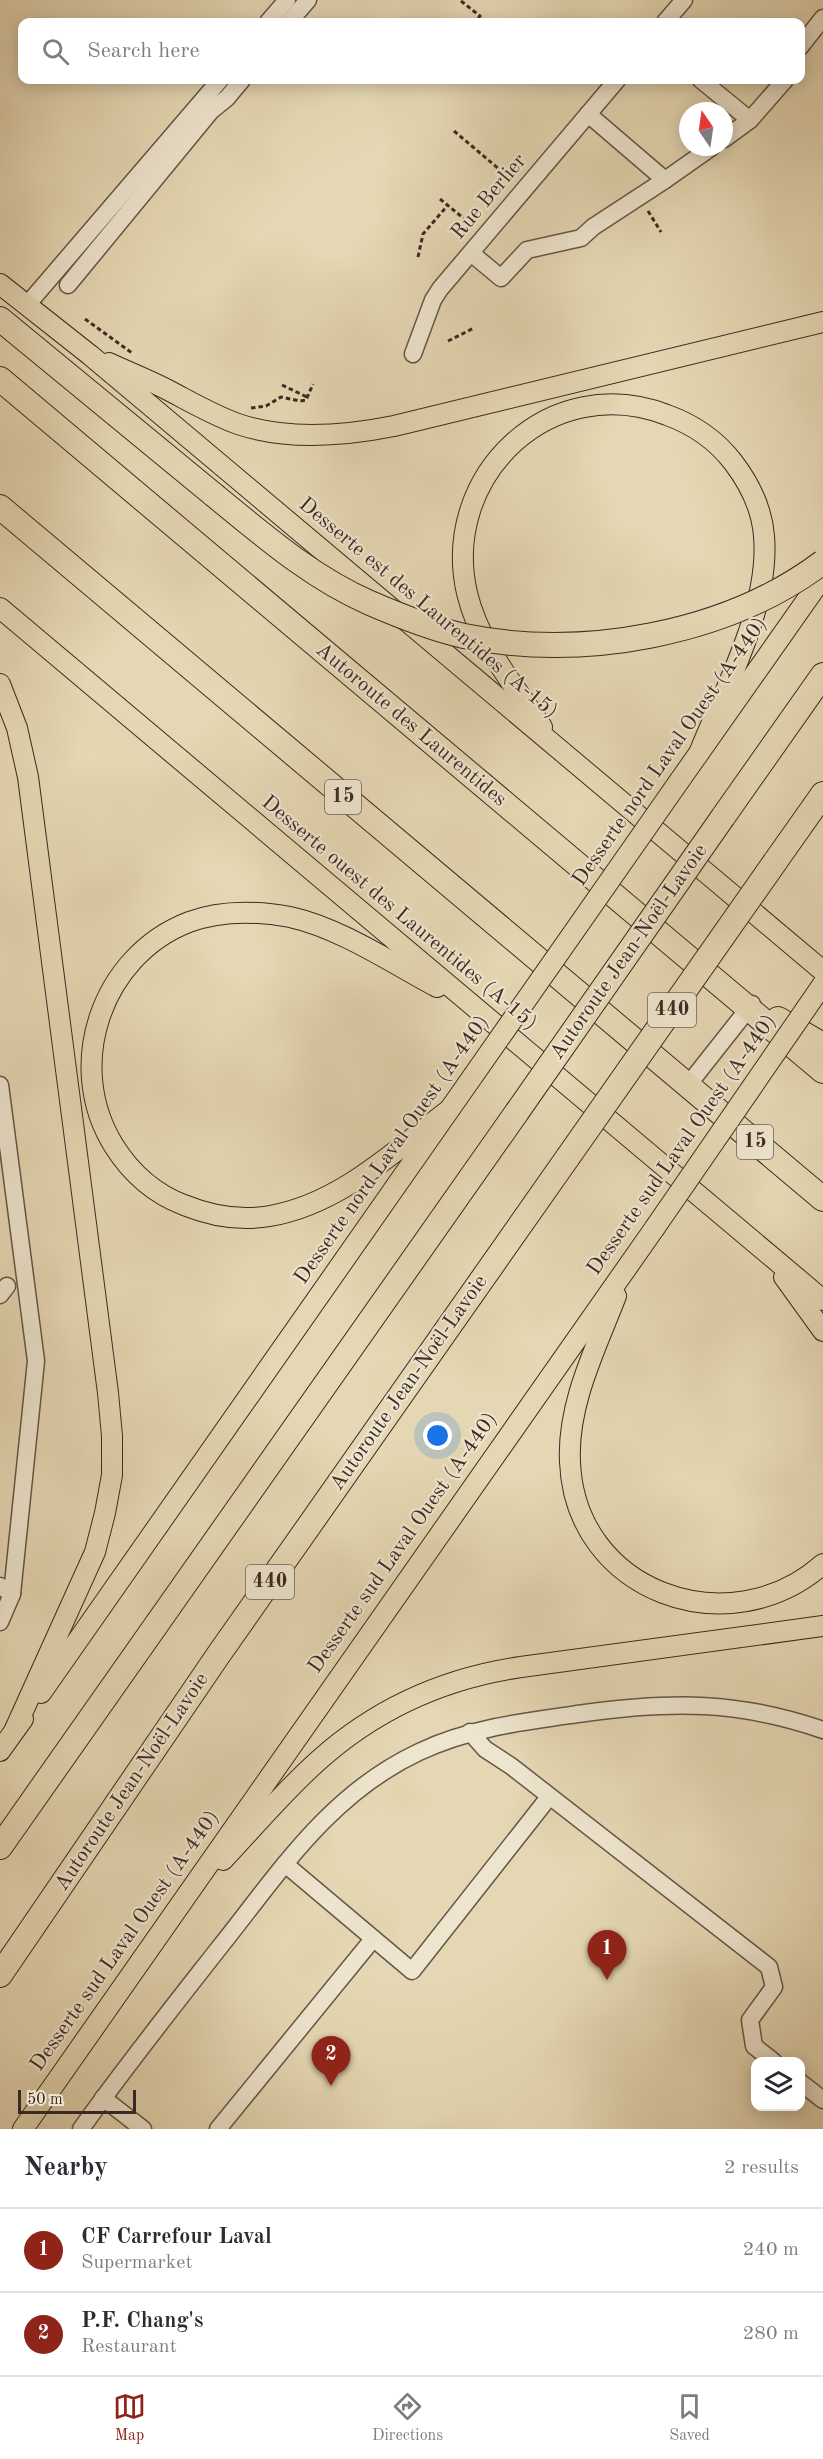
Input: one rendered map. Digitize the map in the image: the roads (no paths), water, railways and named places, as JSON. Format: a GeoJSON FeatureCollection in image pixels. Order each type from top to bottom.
{"type":"FeatureCollection","features":[{"type":"Feature","properties":{"kind":"highway"},"geometry":{"type":"LineString","coordinates":[[0,319],[214,495],[290,555],[325,579],[369,603],[464,636],[515,642],[594,643],[671,631],[745,606],[780,589],[823,562]]}},
{"type":"Feature","properties":{"kind":"highway","name":"Autoroute des Laurentides"},"geometry":{"type":"LineString","coordinates":[[0,379],[725,988],[750,1006]]}},
{"type":"Feature","properties":{"kind":"highway","name":"15"},"geometry":{"type":"LineString","coordinates":[[0,507],[823,1199]]}},
{"type":"Feature","properties":{"kind":"highway","name":"Autoroute Jean-Noël-Lavoie"},"geometry":{"type":"LineString","coordinates":[[0,1847],[823,675]]}},
{"type":"Feature","properties":{"kind":"highway","name":"Autoroute Jean-Noël-Lavoie"},"geometry":{"type":"LineString","coordinates":[[0,1975],[226,1645],[823,794]]}},
{"type":"Feature","properties":{"kind":"highway"},"geometry":{"type":"LineString","coordinates":[[750,1006],[823,1045]]}},
{"type":"Feature","properties":{"kind":"highway"},"geometry":{"type":"LineString","coordinates":[[750,1006],[823,1071]]}},
{"type":"Feature","properties":{"kind":"main road","name":"Desserte est des Laurentides (A-15)"},"geometry":{"type":"LineString","coordinates":[[0,284],[90,355],[823,970]]}},
{"type":"Feature","properties":{"kind":"main road"},"geometry":{"type":"LineString","coordinates":[[90,355],[168,389],[206,411],[241,425],[282,433],[352,434],[394,426],[823,322]]}},
{"type":"Feature","properties":{"kind":"main road"},"geometry":{"type":"LineString","coordinates":[[555,746],[479,630],[467,594],[464,576],[465,527],[484,477],[516,439],[547,420],[569,411],[617,404],[660,412],[683,421],[710,439],[726,454],[747,483],[762,523],[764,568],[758,605],[700,751]]}},
{"type":"Feature","properties":{"kind":"main road","name":"Desserte nord Laval Ouest (A-440)"},"geometry":{"type":"LineString","coordinates":[[0,1751],[823,577]]}},
{"type":"Feature","properties":{"kind":"main road","name":"Desserte ouest des Laurentides (A-15)"},"geometry":{"type":"LineString","coordinates":[[0,608],[823,1300]]}},
{"type":"Feature","properties":{"kind":"main road"},"geometry":{"type":"LineString","coordinates":[[0,684],[16,728],[28,777],[108,1393],[113,1454],[109,1495],[95,1552],[15,1730]]}},
{"type":"Feature","properties":{"kind":"main road"},"geometry":{"type":"LineString","coordinates":[[449,1110],[348,1185],[316,1202],[269,1216],[223,1216],[192,1208],[164,1196],[140,1177],[119,1154],[105,1131],[96,1104],[91,1077],[92,1046],[105,1002],[122,972],[133,959],[146,947],[177,927],[202,918],[229,913],[276,915],[323,927],[469,1003]]}},
{"type":"Feature","properties":{"kind":"main road","name":"Desserte sud Laval Ouest (A-440)"},"geometry":{"type":"LineString","coordinates":[[23,2129],[624,1272],[823,984]]}},
{"type":"Feature","properties":{"kind":"main road"},"geometry":{"type":"LineString","coordinates":[[764,1251],[823,1331]]}},
{"type":"Feature","properties":{"kind":"main road"},"geometry":{"type":"LineString","coordinates":[[624,1272],[587,1370],[572,1426],[570,1462],[572,1480],[582,1515],[590,1532],[612,1560],[637,1580],[663,1594],[696,1603],[728,1605],[762,1599],[797,1584],[823,1564]]}},
{"type":"Feature","properties":{"kind":"main road"},"geometry":{"type":"LineString","coordinates":[[181,1903],[317,1762],[362,1727],[423,1693],[468,1677],[503,1669],[823,1626]]}},
{"type":"Feature","properties":{"kind":"street"},"geometry":{"type":"LineString","coordinates":[[271,18],[287,0]]}},
{"type":"Feature","properties":{"kind":"street"},"geometry":{"type":"LineString","coordinates":[[292,18],[308,0]]}},
{"type":"Feature","properties":{"kind":"street"},"geometry":{"type":"LineString","coordinates":[[668,18],[684,0]]}},
{"type":"Feature","properties":{"kind":"street"},"geometry":{"type":"LineString","coordinates":[[805,42],[823,18]]}},
{"type":"Feature","properties":{"kind":"street"},"geometry":{"type":"LineString","coordinates":[[27,305],[217,84]]}},
{"type":"Feature","properties":{"kind":"street"},"geometry":{"type":"LineString","coordinates":[[68,285],[204,120],[238,84]]}},
{"type":"Feature","properties":{"kind":"street","name":"Rue Berlier"},"geometry":{"type":"LineString","coordinates":[[413,354],[433,300],[614,84]]}},
{"type":"Feature","properties":{"kind":"street"},"geometry":{"type":"LineString","coordinates":[[706,84],[750,120]]}},
{"type":"Feature","properties":{"kind":"street"},"geometry":{"type":"LineString","coordinates":[[733,132],[750,120],[782,84]]}},
{"type":"Feature","properties":{"kind":"street"},"geometry":{"type":"LineString","coordinates":[[588,114],[665,180]]}},
{"type":"Feature","properties":{"kind":"street"},"geometry":{"type":"LineString","coordinates":[[471,253],[501,278],[527,250],[581,238],[593,227],[699,156]]}},
{"type":"Feature","properties":{"kind":"street"},"geometry":{"type":"LineString","coordinates":[[688,1085],[750,1006]]}},
{"type":"Feature","properties":{"kind":"street"},"geometry":{"type":"LineString","coordinates":[[0,1085],[36,1361],[0,1622]]}},
{"type":"Feature","properties":{"kind":"street"},"geometry":{"type":"LineString","coordinates":[[81,2129],[285,1864],[329,1813],[365,1783],[416,1753],[470,1732],[506,1724],[635,1706],[679,1704],[720,1707],[770,1715],[823,1730]]}},
{"type":"Feature","properties":{"kind":"street"},"geometry":{"type":"LineString","coordinates":[[470,1732],[485,1749],[511,1766],[769,1967],[774,1987],[750,2020],[754,2046],[769,2057]]}},
{"type":"Feature","properties":{"kind":"street"},"geometry":{"type":"LineString","coordinates":[[285,1864],[412,1971],[549,1797]]}},
{"type":"Feature","properties":{"kind":"street"},"geometry":{"type":"LineString","coordinates":[[218,2129],[373,1939]]}},
{"type":"Feature","properties":{"kind":"street"},"geometry":{"type":"LineString","coordinates":[[805,2085],[823,2100]]}},
{"type":"Feature","properties":{"kind":"street"},"geometry":{"type":"LineString","coordinates":[[103,2098],[143,2129]]}},
{"type":"Feature","properties":{"kind":"place","name":"CF Carrefour Laval"},"geometry":{"type":"Point","coordinates":[607,1980]}},
{"type":"Feature","properties":{"kind":"place","name":"P.F. Chang's"},"geometry":{"type":"Point","coordinates":[331,2086]}}]}
